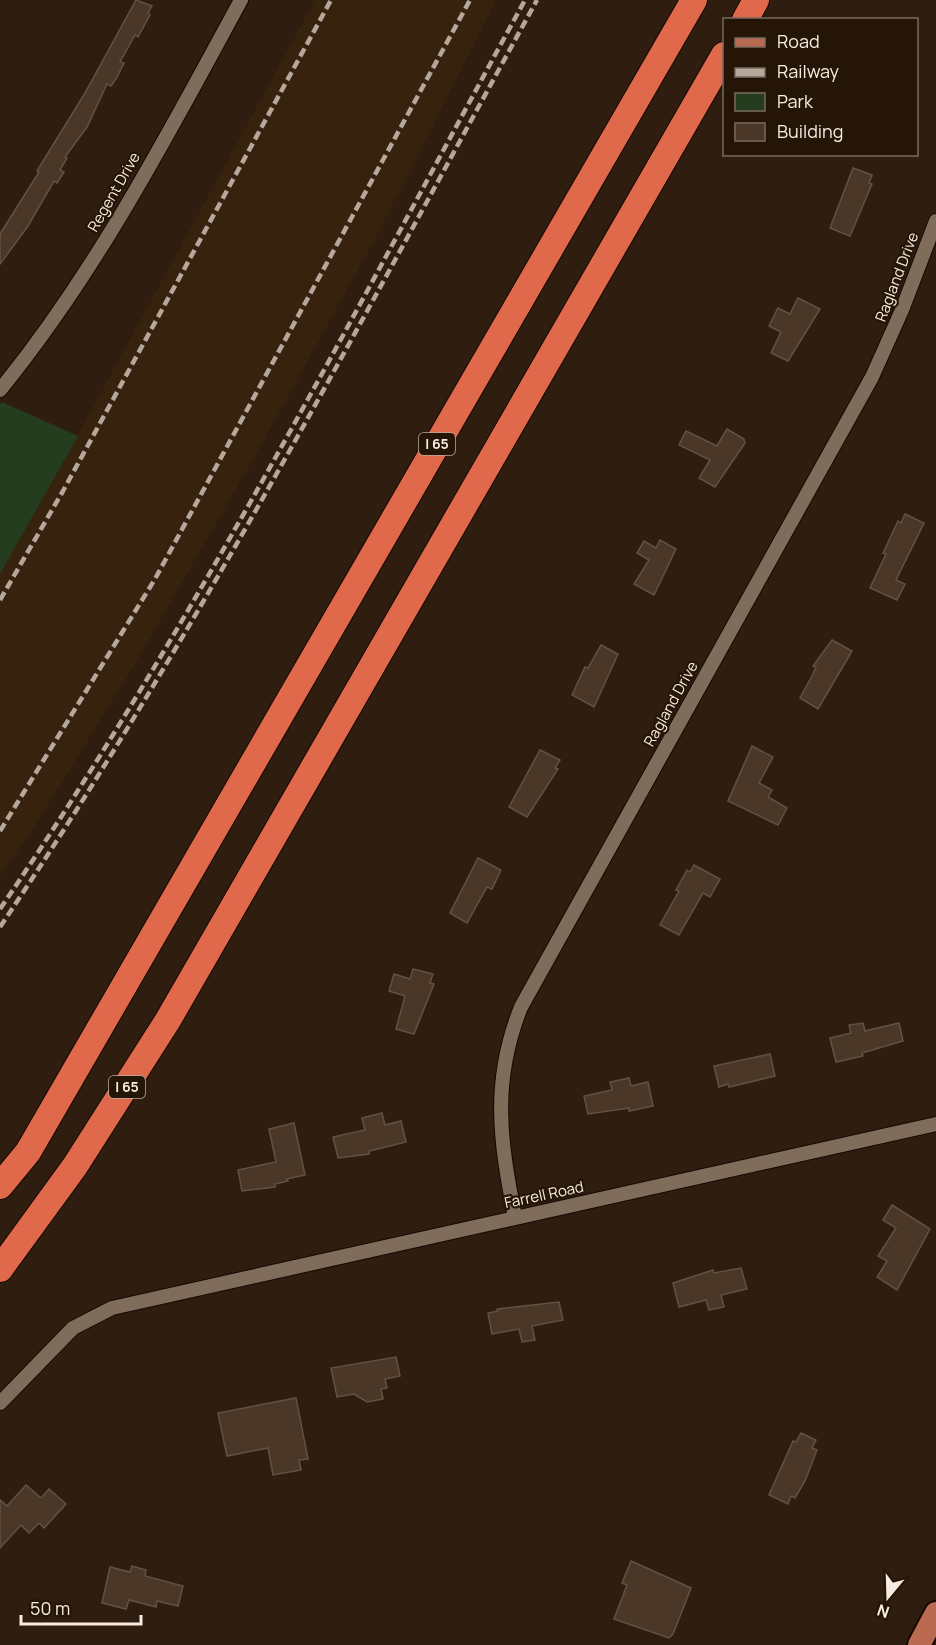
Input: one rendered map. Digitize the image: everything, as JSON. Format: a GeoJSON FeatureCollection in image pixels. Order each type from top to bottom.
{"type":"FeatureCollection","features":[{"type":"Feature","properties":{"kind":"highway","name":"I 65"},"geometry":{"type":"LineString","coordinates":[[0,1186],[28,1152],[694,0]]}},
{"type":"Feature","properties":{"kind":"highway"},"geometry":{"type":"LineString","coordinates":[[746,18],[756,0]]}},
{"type":"Feature","properties":{"kind":"highway","name":"I 65"},"geometry":{"type":"LineString","coordinates":[[0,1269],[75,1166],[168,1020],[723,57]]}},
{"type":"Feature","properties":{"kind":"main road"},"geometry":{"type":"LineString","coordinates":[[919,1645],[936,1613]]}},
{"type":"Feature","properties":{"kind":"street","name":"Regent Drive"},"geometry":{"type":"LineString","coordinates":[[0,390],[43,336],[94,258],[242,0]]}},
{"type":"Feature","properties":{"kind":"street","name":"Ragland Drive"},"geometry":{"type":"LineString","coordinates":[[515,1217],[502,1156],[501,1099],[507,1052],[521,1007],[872,377],[902,310],[936,221]]}},
{"type":"Feature","properties":{"kind":"street","name":"Farrell Road"},"geometry":{"type":"LineString","coordinates":[[0,1403],[73,1328],[112,1308],[936,1124]]}},
{"type":"Feature","properties":{"kind":"shaded area"},"geometry":{"type":"Polygon","coordinates":[[[315,0],[496,0],[377,235],[260,447],[136,662],[38,821],[0,876],[0,572],[56,475],[315,0]]]}},
{"type":"Feature","properties":{"kind":"green space"},"geometry":{"type":"Polygon","coordinates":[[[2,402],[78,436],[0,574],[0,405],[2,402]]]}},
{"type":"Feature","properties":{"kind":"building"},"geometry":{"type":"Polygon","coordinates":[[[136,0],[152,6],[148,13],[150,15],[138,37],[135,35],[120,62],[124,63],[117,77],[111,86],[107,84],[87,127],[65,157],[67,158],[60,170],[64,172],[57,183],[54,181],[28,226],[0,264],[0,234],[85,93],[136,0]]]}},
{"type":"Feature","properties":{"kind":"building"},"geometry":{"type":"Polygon","coordinates":[[[853,168],[872,175],[869,183],[872,184],[850,236],[830,228],[853,168]]]}},
{"type":"Feature","properties":{"kind":"building"},"geometry":{"type":"Polygon","coordinates":[[[798,298],[820,309],[788,361],[771,353],[781,332],[769,326],[778,308],[790,314],[798,298]]]}},
{"type":"Feature","properties":{"kind":"building"},"geometry":{"type":"Polygon","coordinates":[[[727,429],[744,439],[745,443],[715,487],[699,478],[710,460],[679,445],[686,431],[717,446],[727,429]]]}},
{"type":"Feature","properties":{"kind":"building"},"geometry":{"type":"Polygon","coordinates":[[[905,514],[924,523],[896,580],[905,584],[897,600],[870,588],[898,521],[901,523],[905,514]]]}},
{"type":"Feature","properties":{"kind":"building"},"geometry":{"type":"Polygon","coordinates":[[[660,540],[676,549],[654,595],[634,584],[649,560],[637,553],[644,541],[656,548],[660,540]]]}},
{"type":"Feature","properties":{"kind":"building"},"geometry":{"type":"Polygon","coordinates":[[[832,640],[852,651],[818,709],[800,698],[816,667],[813,666],[832,640]]]}},
{"type":"Feature","properties":{"kind":"building"},"geometry":{"type":"Polygon","coordinates":[[[601,645],[618,654],[594,707],[572,695],[585,667],[588,668],[601,645]]]}},
{"type":"Feature","properties":{"kind":"building"},"geometry":{"type":"Polygon","coordinates":[[[752,746],[773,757],[759,783],[772,790],[768,797],[787,808],[778,825],[728,801],[752,746]]]}},
{"type":"Feature","properties":{"kind":"building"},"geometry":{"type":"Polygon","coordinates":[[[540,750],[560,760],[555,768],[558,769],[527,817],[509,807],[540,750]]]}},
{"type":"Feature","properties":{"kind":"building"},"geometry":{"type":"Polygon","coordinates":[[[478,858],[501,870],[492,889],[487,887],[467,923],[450,913],[478,858]]]}},
{"type":"Feature","properties":{"kind":"building"},"geometry":{"type":"Polygon","coordinates":[[[694,865],[720,879],[710,897],[703,893],[679,935],[660,925],[679,891],[676,890],[687,870],[690,872],[694,865]]]}},
{"type":"Feature","properties":{"kind":"building"},"geometry":{"type":"Polygon","coordinates":[[[413,969],[433,974],[430,983],[434,984],[414,1034],[396,1029],[405,996],[389,991],[394,974],[410,979],[413,969]]]}},
{"type":"Feature","properties":{"kind":"building"},"geometry":{"type":"Polygon","coordinates":[[[863,1023],[865,1031],[899,1023],[903,1041],[862,1053],[863,1056],[836,1062],[830,1038],[851,1033],[849,1025],[863,1023]]]}},
{"type":"Feature","properties":{"kind":"building"},"geometry":{"type":"Polygon","coordinates":[[[770,1054],[775,1076],[729,1087],[728,1084],[719,1087],[714,1066],[770,1054]]]}},
{"type":"Feature","properties":{"kind":"building"},"geometry":{"type":"Polygon","coordinates":[[[629,1078],[631,1086],[648,1082],[653,1106],[629,1111],[629,1108],[588,1114],[584,1096],[612,1090],[610,1082],[629,1078]]]}},
{"type":"Feature","properties":{"kind":"building"},"geometry":{"type":"Polygon","coordinates":[[[382,1113],[385,1125],[401,1121],[406,1142],[369,1151],[369,1154],[338,1158],[333,1137],[365,1130],[362,1118],[382,1113]]]}},
{"type":"Feature","properties":{"kind":"building"},"geometry":{"type":"Polygon","coordinates":[[[294,1123],[305,1175],[287,1179],[288,1181],[275,1184],[275,1187],[242,1191],[238,1170],[276,1162],[269,1129],[294,1123]]]}},
{"type":"Feature","properties":{"kind":"building"},"geometry":{"type":"Polygon","coordinates":[[[892,1205],[930,1229],[897,1290],[877,1277],[887,1261],[878,1256],[896,1228],[883,1220],[892,1205]]]}},
{"type":"Feature","properties":{"kind":"building"},"geometry":{"type":"Polygon","coordinates":[[[741,1268],[747,1289],[721,1295],[724,1307],[709,1310],[706,1300],[679,1307],[673,1283],[713,1270],[714,1273],[741,1268]]]}},
{"type":"Feature","properties":{"kind":"building"},"geometry":{"type":"Polygon","coordinates":[[[559,1302],[563,1320],[532,1326],[535,1340],[522,1342],[519,1329],[492,1334],[488,1313],[498,1311],[497,1309],[559,1302]]]}},
{"type":"Feature","properties":{"kind":"building"},"geometry":{"type":"Polygon","coordinates":[[[396,1357],[400,1376],[385,1379],[387,1388],[381,1389],[383,1399],[367,1402],[354,1394],[337,1397],[331,1368],[396,1357]]]}},
{"type":"Feature","properties":{"kind":"building"},"geometry":{"type":"Polygon","coordinates":[[[296,1398],[308,1459],[299,1460],[301,1470],[273,1475],[268,1448],[227,1456],[218,1413],[296,1398]]]}},
{"type":"Feature","properties":{"kind":"building"},"geometry":{"type":"Polygon","coordinates":[[[801,1433],[816,1440],[812,1448],[817,1450],[805,1481],[795,1498],[791,1496],[788,1504],[769,1495],[793,1441],[796,1442],[801,1433]]]}},
{"type":"Feature","properties":{"kind":"building"},"geometry":{"type":"Polygon","coordinates":[[[26,1485],[41,1498],[49,1489],[66,1504],[44,1528],[39,1523],[29,1533],[21,1525],[0,1548],[0,1500],[7,1506],[26,1485]]]}},
{"type":"Feature","properties":{"kind":"building"},"geometry":{"type":"Polygon","coordinates":[[[631,1561],[691,1588],[673,1634],[669,1638],[614,1619],[627,1585],[622,1583],[631,1561]]]}},
{"type":"Feature","properties":{"kind":"building"},"geometry":{"type":"Polygon","coordinates":[[[132,1566],[146,1570],[145,1576],[183,1586],[178,1606],[157,1601],[156,1607],[129,1600],[126,1609],[102,1603],[110,1567],[130,1572],[132,1566]]]}},
{"type":"Feature","properties":{"kind":"railway"},"geometry":{"type":"LineString","coordinates":[[0,600],[63,491],[331,0]]}},
{"type":"Feature","properties":{"kind":"railway"},"geometry":{"type":"LineString","coordinates":[[0,831],[155,579],[470,0]]}},
{"type":"Feature","properties":{"kind":"railway"},"geometry":{"type":"LineString","coordinates":[[0,909],[142,688],[208,575],[337,346],[525,0]]}},
{"type":"Feature","properties":{"kind":"railway"},"geometry":{"type":"LineString","coordinates":[[0,927],[144,701],[212,586],[344,353],[537,0]]}}]}
